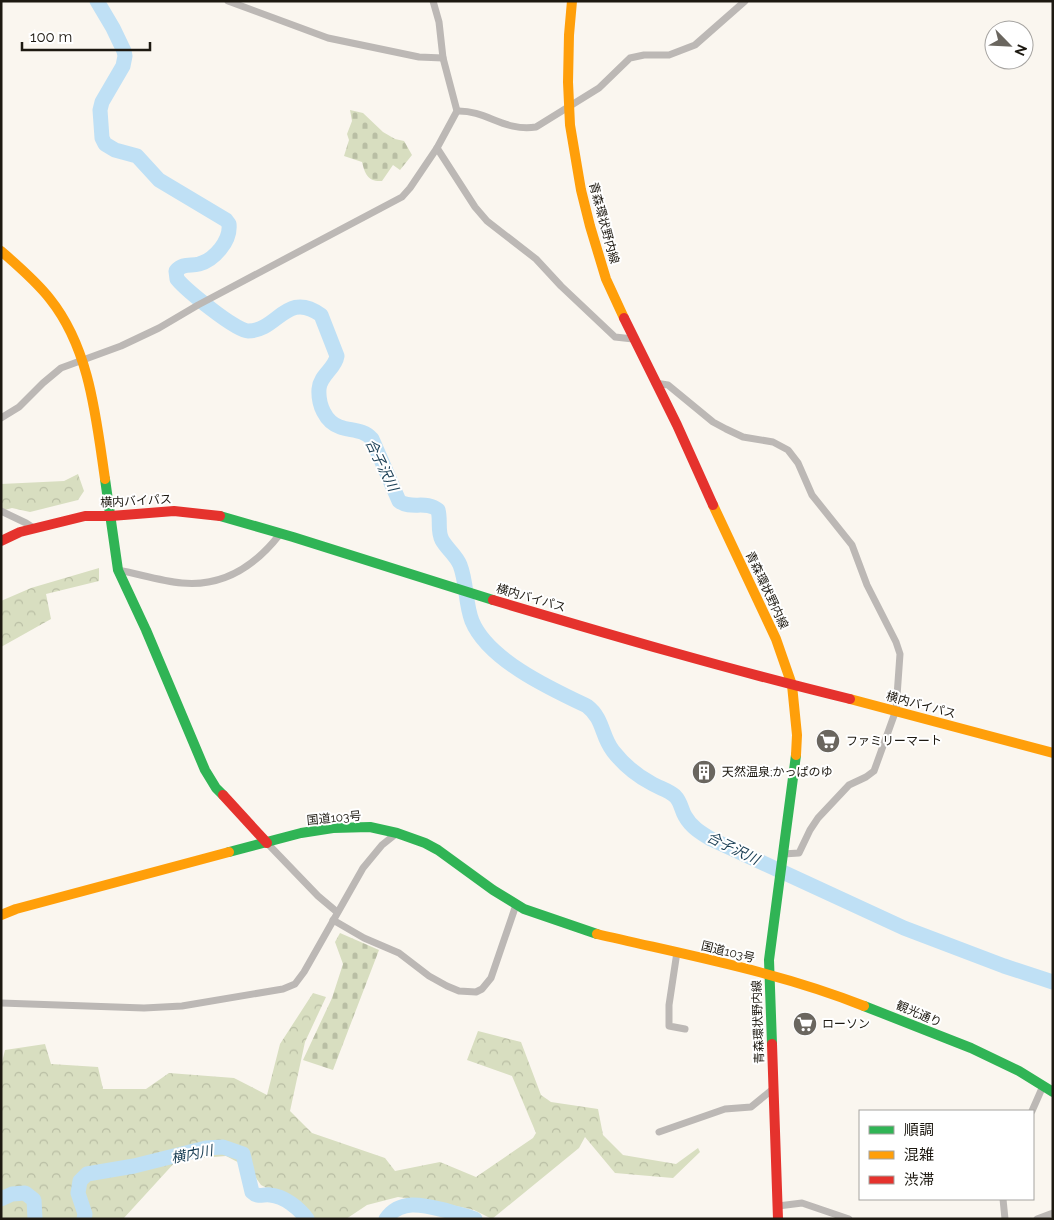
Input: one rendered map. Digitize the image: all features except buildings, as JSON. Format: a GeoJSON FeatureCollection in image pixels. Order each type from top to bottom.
{"type":"FeatureCollection","features":[{"type":"Feature","properties":{"kind":"main road","name":"青森環状野内線"},"geometry":{"type":"LineString","coordinates":[[572,1],[568,82],[570,125],[584,206],[606,279],[654,383],[677,425],[776,639],[792,685],[797,735],[795,764],[769,960],[778,1219]]}},
{"type":"Feature","properties":{"kind":"main road"},"geometry":{"type":"LineString","coordinates":[[1,251],[35,282],[51,300],[74,338],[83,360],[98,429],[118,570],[146,630],[205,770],[216,788],[267,843]]}},
{"type":"Feature","properties":{"kind":"main road","name":"横内バイパス"},"geometry":{"type":"LineString","coordinates":[[1,541],[20,532],[85,516],[174,511],[216,515],[629,640],[792,685],[896,710],[1053,753]]}},
{"type":"Feature","properties":{"kind":"main road","name":"国道103号"},"geometry":{"type":"LineString","coordinates":[[1,915],[16,909],[301,834],[333,828],[370,827],[397,833],[425,843],[438,850],[516,905],[594,933],[769,975]]}},
{"type":"Feature","properties":{"kind":"main road","name":"観光通り"},"geometry":{"type":"LineString","coordinates":[[769,975],[842,997],[970,1048],[1019,1071],[1053,1092]]}},
{"type":"Feature","properties":{"kind":"street"},"geometry":{"type":"LineString","coordinates":[[228,1],[328,38],[419,57],[443,58]]}},
{"type":"Feature","properties":{"kind":"street"},"geometry":{"type":"LineString","coordinates":[[1,418],[19,407],[61,368],[121,346],[159,328],[198,305],[402,197],[437,148],[457,111],[443,58],[433,1]]}},
{"type":"Feature","properties":{"kind":"street"},"geometry":{"type":"LineString","coordinates":[[457,111],[477,113],[510,126],[524,129],[536,126],[599,88],[630,58],[644,55],[669,54],[695,45],[745,1]]}},
{"type":"Feature","properties":{"kind":"street"},"geometry":{"type":"LineString","coordinates":[[437,148],[475,207],[487,221],[536,259],[561,286],[615,337],[633,339]]}},
{"type":"Feature","properties":{"kind":"street"},"geometry":{"type":"LineString","coordinates":[[654,383],[668,385],[713,422],[726,429],[743,437],[759,438],[773,442],[788,450],[798,463],[812,495],[852,545],[867,585],[896,642],[900,654],[896,710],[874,771],[849,785],[818,818],[799,853],[782,857]]}},
{"type":"Feature","properties":{"kind":"street"},"geometry":{"type":"LineString","coordinates":[[3,515],[26,522],[35,529]]}},
{"type":"Feature","properties":{"kind":"street"},"geometry":{"type":"LineString","coordinates":[[118,570],[182,583],[199,583],[224,578],[244,569],[268,551],[280,534]]}},
{"type":"Feature","properties":{"kind":"street"},"geometry":{"type":"LineString","coordinates":[[1,1003],[144,1008],[182,1006],[283,989],[295,984],[304,972],[363,868],[382,845],[397,833]]}},
{"type":"Feature","properties":{"kind":"street"},"geometry":{"type":"LineString","coordinates":[[267,843],[318,896],[337,912]]}},
{"type":"Feature","properties":{"kind":"street"},"geometry":{"type":"LineString","coordinates":[[333,920],[364,938],[399,953],[429,976],[447,986],[476,992],[482,989],[491,978],[516,905]]}},
{"type":"Feature","properties":{"kind":"street"},"geometry":{"type":"LineString","coordinates":[[677,952],[669,1005],[669,1026],[685,1029]]}},
{"type":"Feature","properties":{"kind":"street"},"geometry":{"type":"LineString","coordinates":[[1032,1110],[1043,1086]]}},
{"type":"Feature","properties":{"kind":"street"},"geometry":{"type":"LineString","coordinates":[[659,1132],[725,1109],[751,1107],[773,1088]]}},
{"type":"Feature","properties":{"kind":"street"},"geometry":{"type":"LineString","coordinates":[[1003,1200],[1006,1219]]}},
{"type":"Feature","properties":{"kind":"street"},"geometry":{"type":"LineString","coordinates":[[778,1206],[802,1203],[849,1219]]}},
{"type":"Feature","properties":{"kind":"street"},"geometry":{"type":"LineString","coordinates":[[1037,1219],[1048,1213],[1053,1213]]}},
{"type":"Feature","properties":{"kind":"green space"},"geometry":{"type":"Polygon","coordinates":[[[350,110],[363,113],[383,132],[395,139],[404,141],[412,155],[400,170],[393,165],[382,181],[373,180],[366,174],[362,162],[344,156],[349,140],[347,134],[352,121],[350,110]]]}},
{"type":"Feature","properties":{"kind":"green space"},"geometry":{"type":"Polygon","coordinates":[[[78,474],[84,491],[78,500],[30,512],[12,508],[1,511],[1,484],[64,481],[78,474]]]}},
{"type":"Feature","properties":{"kind":"green space"},"geometry":{"type":"Polygon","coordinates":[[[99,568],[99,581],[46,594],[51,619],[1,647],[1,601],[31,588],[99,568]]]}},
{"type":"Feature","properties":{"kind":"green space"},"geometry":{"type":"Polygon","coordinates":[[[340,933],[379,950],[333,1070],[303,1060],[332,998],[343,964],[335,942],[340,933]]]}},
{"type":"Feature","properties":{"kind":"green space"},"geometry":{"type":"Polygon","coordinates":[[[313,993],[326,997],[305,1042],[290,1111],[312,1133],[385,1158],[395,1171],[440,1162],[476,1177],[533,1138],[536,1133],[512,1076],[467,1060],[478,1031],[521,1042],[541,1095],[551,1102],[598,1109],[603,1135],[623,1155],[676,1164],[698,1148],[700,1152],[673,1178],[615,1173],[585,1137],[579,1148],[492,1219],[474,1210],[437,1202],[398,1197],[367,1205],[346,1219],[313,1219],[309,1210],[261,1185],[249,1168],[226,1156],[177,1160],[123,1219],[1,1219],[1,1066],[5,1050],[45,1044],[51,1064],[98,1067],[103,1089],[146,1089],[169,1073],[234,1078],[267,1095],[280,1044],[313,993]]]}},
{"type":"Feature","properties":{"kind":"waterway","name":"合子沢川"},"geometry":{"type":"LineString","coordinates":[[97,1],[113,28],[125,56],[123,66],[102,102],[100,110],[102,138],[105,144],[115,150],[137,156],[159,180],[226,220],[229,224],[227,237],[216,254],[205,262],[179,268],[176,271],[177,279],[200,300],[223,317],[248,331],[267,325],[290,309],[299,307],[309,309],[321,315],[337,356],[336,361],[322,380],[319,389],[321,406],[326,417],[335,425],[361,432],[372,439],[399,501],[408,505],[429,506],[438,510],[441,537],[460,565],[472,621],[480,635],[492,648],[522,672],[593,711],[600,722],[609,745],[621,760],[641,777],[675,796],[690,823],[711,839],[904,928],[1004,966],[1053,982]]}},
{"type":"Feature","properties":{"kind":"waterway","name":"横内川"},"geometry":{"type":"LineString","coordinates":[[84,1219],[85,1214],[78,1193],[80,1181],[87,1174],[134,1166],[206,1148],[223,1147],[243,1154],[252,1192],[256,1195],[275,1196],[286,1200],[307,1219]]}},
{"type":"Feature","properties":{"kind":"waterway","name":"横内川"},"geometry":{"type":"LineString","coordinates":[[1,1199],[12,1194],[25,1193],[34,1200],[35,1219]]}},
{"type":"Feature","properties":{"kind":"waterway","name":"横内川"},"geometry":{"type":"LineString","coordinates":[[386,1219],[392,1212],[407,1205],[440,1209],[475,1219]]}},
{"type":"Feature","properties":{"kind":"traffic: fast"},"geometry":{"type":"LineString","coordinates":[[105,479],[118,570],[146,630],[205,770],[216,788],[223,795]]}},
{"type":"Feature","properties":{"kind":"traffic: fast"},"geometry":{"type":"LineString","coordinates":[[220,516],[493,600]]}},
{"type":"Feature","properties":{"kind":"traffic: fast"},"geometry":{"type":"LineString","coordinates":[[772,1044],[769,960],[796,755]]}},
{"type":"Feature","properties":{"kind":"traffic: fast"},"geometry":{"type":"LineString","coordinates":[[229,852],[301,833],[333,828],[370,827],[397,833],[438,850],[493,890],[524,909],[597,934]]}},
{"type":"Feature","properties":{"kind":"traffic: fast"},"geometry":{"type":"LineString","coordinates":[[864,1006],[971,1048],[1019,1071],[1053,1092]]}},
{"type":"Feature","properties":{"kind":"traffic: slow"},"geometry":{"type":"LineString","coordinates":[[572,1],[568,82],[570,125],[581,190],[590,226],[606,279],[624,318]]}},
{"type":"Feature","properties":{"kind":"traffic: slow"},"geometry":{"type":"LineString","coordinates":[[1,251],[45,292],[74,340],[83,362],[89,385],[105,479]]}},
{"type":"Feature","properties":{"kind":"traffic: slow"},"geometry":{"type":"LineString","coordinates":[[713,505],[776,639],[792,685],[797,735],[796,755]]}},
{"type":"Feature","properties":{"kind":"traffic: slow"},"geometry":{"type":"LineString","coordinates":[[850,699],[1053,753]]}},
{"type":"Feature","properties":{"kind":"traffic: slow"},"geometry":{"type":"LineString","coordinates":[[1,915],[16,909],[229,852]]}},
{"type":"Feature","properties":{"kind":"traffic: slow"},"geometry":{"type":"LineString","coordinates":[[597,934],[766,974],[799,983],[864,1006]]}},
{"type":"Feature","properties":{"kind":"traffic: jam"},"geometry":{"type":"LineString","coordinates":[[624,318],[677,425],[713,505]]}},
{"type":"Feature","properties":{"kind":"traffic: jam"},"geometry":{"type":"LineString","coordinates":[[1,541],[20,532],[85,516],[174,511],[220,516]]}},
{"type":"Feature","properties":{"kind":"traffic: jam"},"geometry":{"type":"LineString","coordinates":[[493,600],[715,664],[850,699]]}},
{"type":"Feature","properties":{"kind":"traffic: jam"},"geometry":{"type":"LineString","coordinates":[[223,795],[267,843]]}},
{"type":"Feature","properties":{"kind":"traffic: jam"},"geometry":{"type":"LineString","coordinates":[[772,1044],[778,1219]]}},
{"type":"Feature","properties":{"kind":"place","name":"ファミリーマート"},"geometry":{"type":"Point","coordinates":[828,741]}},
{"type":"Feature","properties":{"kind":"place","name":"天然温泉;かっぱのゆ"},"geometry":{"type":"Point","coordinates":[704,772]}},
{"type":"Feature","properties":{"kind":"place","name":"ローソン"},"geometry":{"type":"Point","coordinates":[805,1024]}}]}
